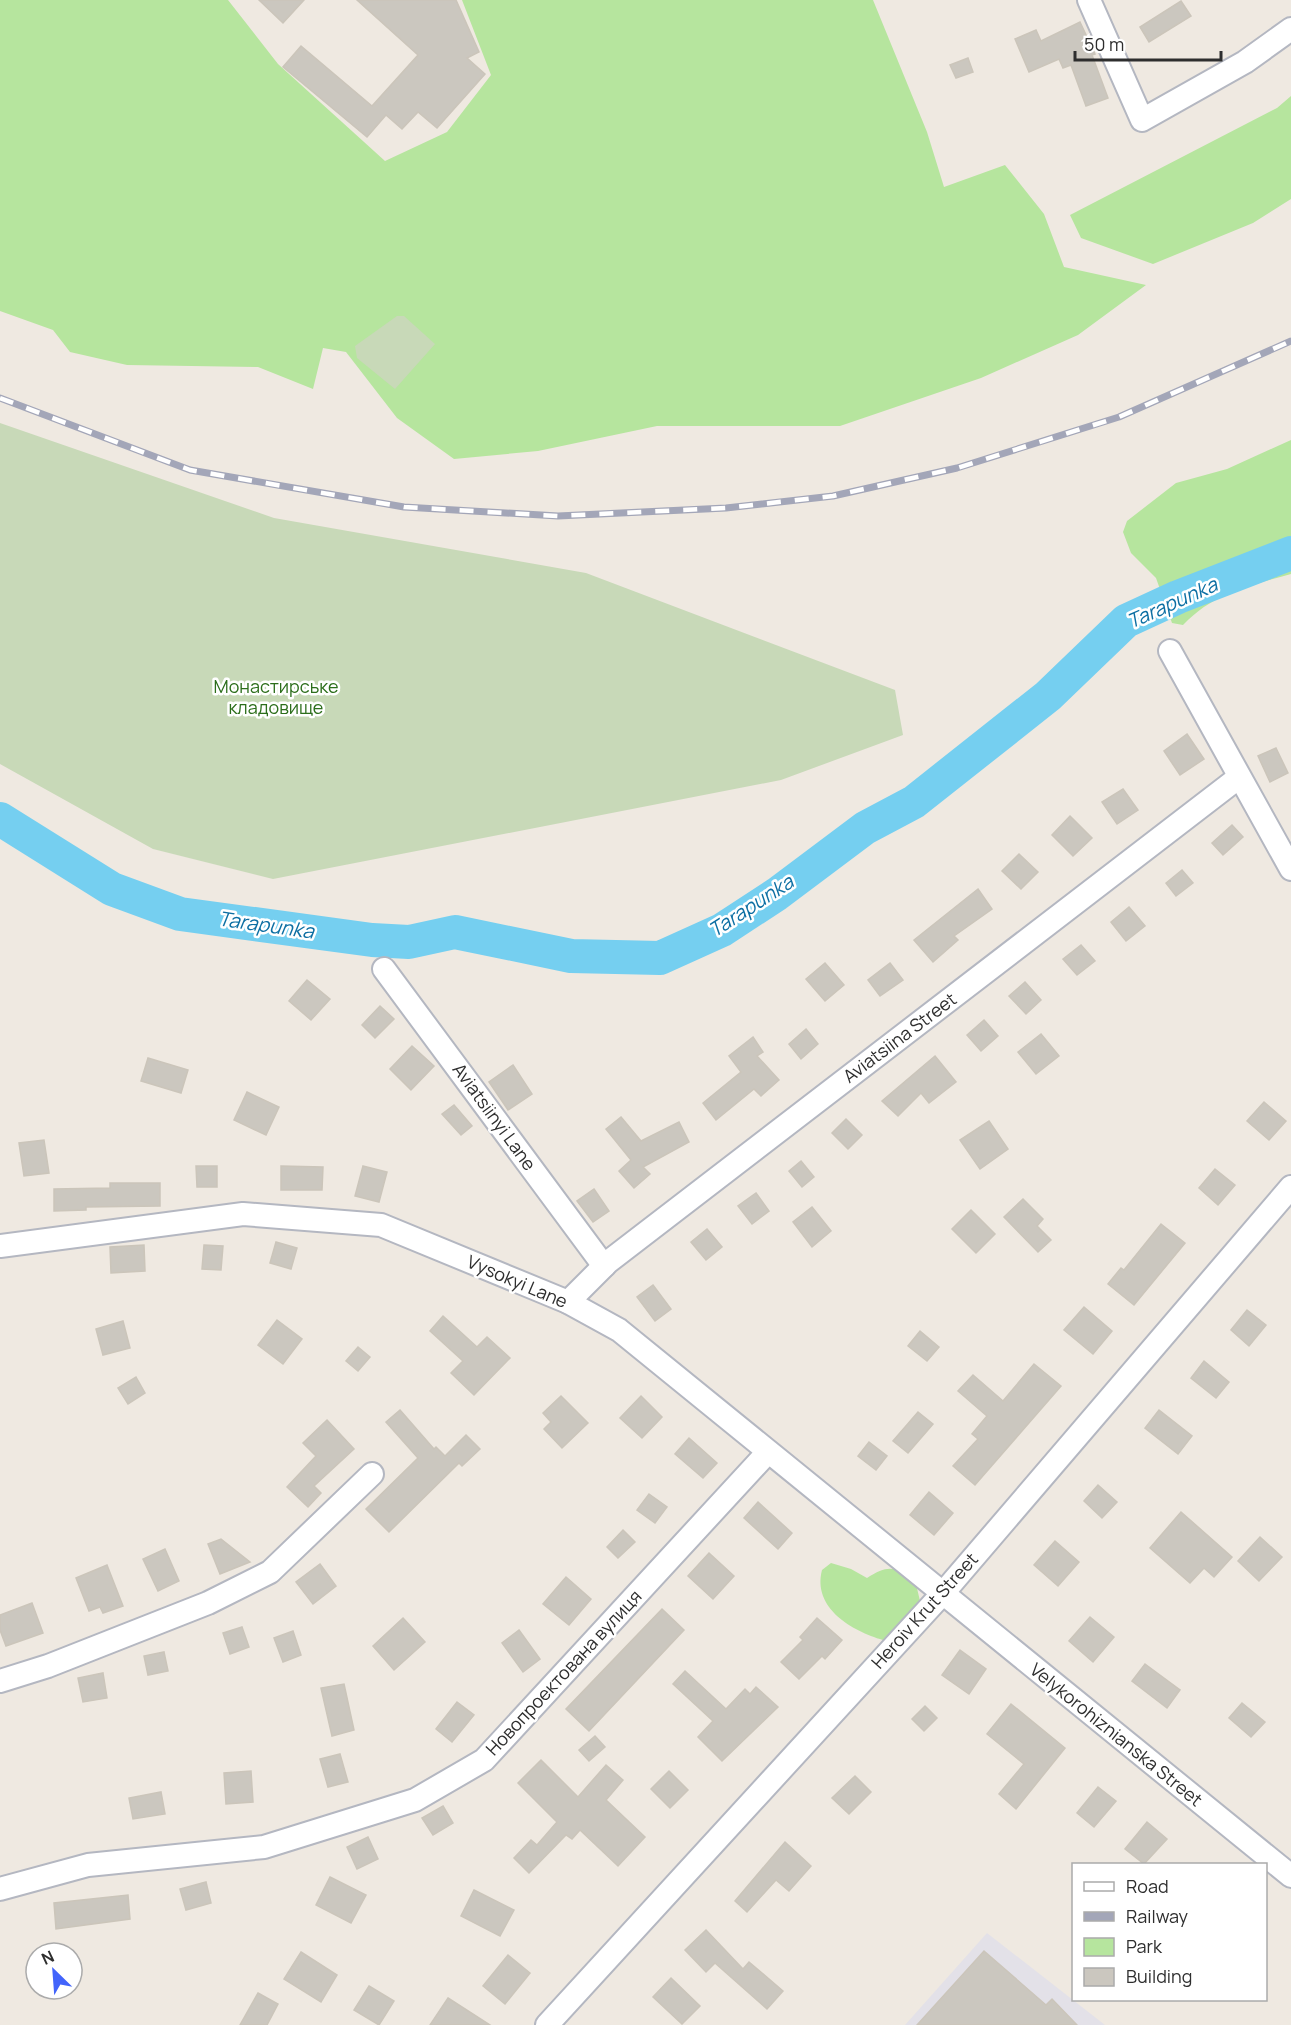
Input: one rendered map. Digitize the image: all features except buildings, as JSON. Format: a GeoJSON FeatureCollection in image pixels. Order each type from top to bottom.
{"type":"FeatureCollection","features":[{"type":"Feature","properties":{"kind":"street"},"geometry":{"type":"LineString","coordinates":[[1089,0],[1142,120],[1245,62],[1291,29]]}},
{"type":"Feature","properties":{"kind":"street"},"geometry":{"type":"LineString","coordinates":[[1170,651],[1238,778],[1291,869]]}},
{"type":"Feature","properties":{"kind":"street","name":"Aviatsiina Street"},"geometry":{"type":"LineString","coordinates":[[567,1302],[604,1266],[1238,778]]}},
{"type":"Feature","properties":{"kind":"street","name":"Aviatsiinyi Lane"},"geometry":{"type":"LineString","coordinates":[[384,969],[604,1266]]}},
{"type":"Feature","properties":{"kind":"street","name":"Heroiv Krut Street"},"geometry":{"type":"LineString","coordinates":[[547,2025],[944,1592],[1291,1188]]}},
{"type":"Feature","properties":{"kind":"street","name":"Vysokyi Lane"},"geometry":{"type":"LineString","coordinates":[[0,1246],[243,1214],[381,1225],[567,1302],[620,1330],[768,1452],[944,1592]]}},
{"type":"Feature","properties":{"kind":"street","name":"Новопроектована вулиця"},"geometry":{"type":"LineString","coordinates":[[0,1889],[88,1865],[264,1847],[415,1800],[484,1760],[768,1452]]}},
{"type":"Feature","properties":{"kind":"street"},"geometry":{"type":"LineString","coordinates":[[0,1681],[48,1666],[208,1603],[270,1572],[372,1474]]}},
{"type":"Feature","properties":{"kind":"street","name":"Velykorohiznianska Street"},"geometry":{"type":"LineString","coordinates":[[944,1592],[1029,1664],[1291,1876]]}},
{"type":"Feature","properties":{"kind":"shaded area"},"geometry":{"type":"Polygon","coordinates":[[[987,1933],[1105,2025],[905,2025],[987,1933]]]}},
{"type":"Feature","properties":{"kind":"green space"},"geometry":{"type":"Polygon","coordinates":[[[0,0],[228,0],[278,64],[385,161],[447,132],[491,75],[462,0],[873,0],[927,132],[944,187],[1005,165],[1044,214],[1064,267],[1146,285],[1078,335],[981,378],[840,426],[657,426],[538,451],[454,459],[397,418],[346,352],[323,348],[313,389],[258,367],[127,365],[70,352],[53,330],[0,311],[0,0]]]}},
{"type":"Feature","properties":{"kind":"green space"},"geometry":{"type":"Polygon","coordinates":[[[1291,96],[1291,199],[1253,223],[1153,264],[1081,238],[1070,215],[1277,108],[1291,96]]]}},
{"type":"Feature","properties":{"kind":"green space"},"geometry":{"type":"Polygon","coordinates":[[[397,316],[404,316],[435,344],[395,389],[357,358],[355,346],[397,316]]]}},
{"type":"Feature","properties":{"kind":"green space","name":"Монастирське кладовище"},"geometry":{"type":"Polygon","coordinates":[[[0,423],[274,518],[586,573],[895,690],[903,735],[781,780],[273,879],[153,849],[0,764],[0,423]]]}},
{"type":"Feature","properties":{"kind":"green space"},"geometry":{"type":"Polygon","coordinates":[[[1291,440],[1291,574],[1220,598],[1207,605],[1183,625],[1172,623],[1156,578],[1131,553],[1123,532],[1127,521],[1176,483],[1227,469],[1291,440]]]}},
{"type":"Feature","properties":{"kind":"green space"},"geometry":{"type":"Polygon","coordinates":[[[831,1563],[851,1569],[867,1578],[881,1570],[898,1570],[916,1584],[920,1601],[903,1625],[883,1640],[859,1631],[837,1616],[823,1596],[820,1584],[822,1570],[831,1563]]]}},
{"type":"Feature","properties":{"kind":"waterway","name":"Tarapunka"},"geometry":{"type":"LineString","coordinates":[[0,819],[112,889],[180,914],[372,940],[409,942],[455,932],[571,956],[660,958],[722,930],[777,894],[865,828],[914,802],[1048,696],[1126,621],[1178,597],[1291,553]]}},
{"type":"Feature","properties":{"kind":"railway"},"geometry":{"type":"LineString","coordinates":[[0,398],[190,470],[404,507],[558,516],[726,508],[833,496],[957,468],[1119,417],[1291,341]]}}]}
